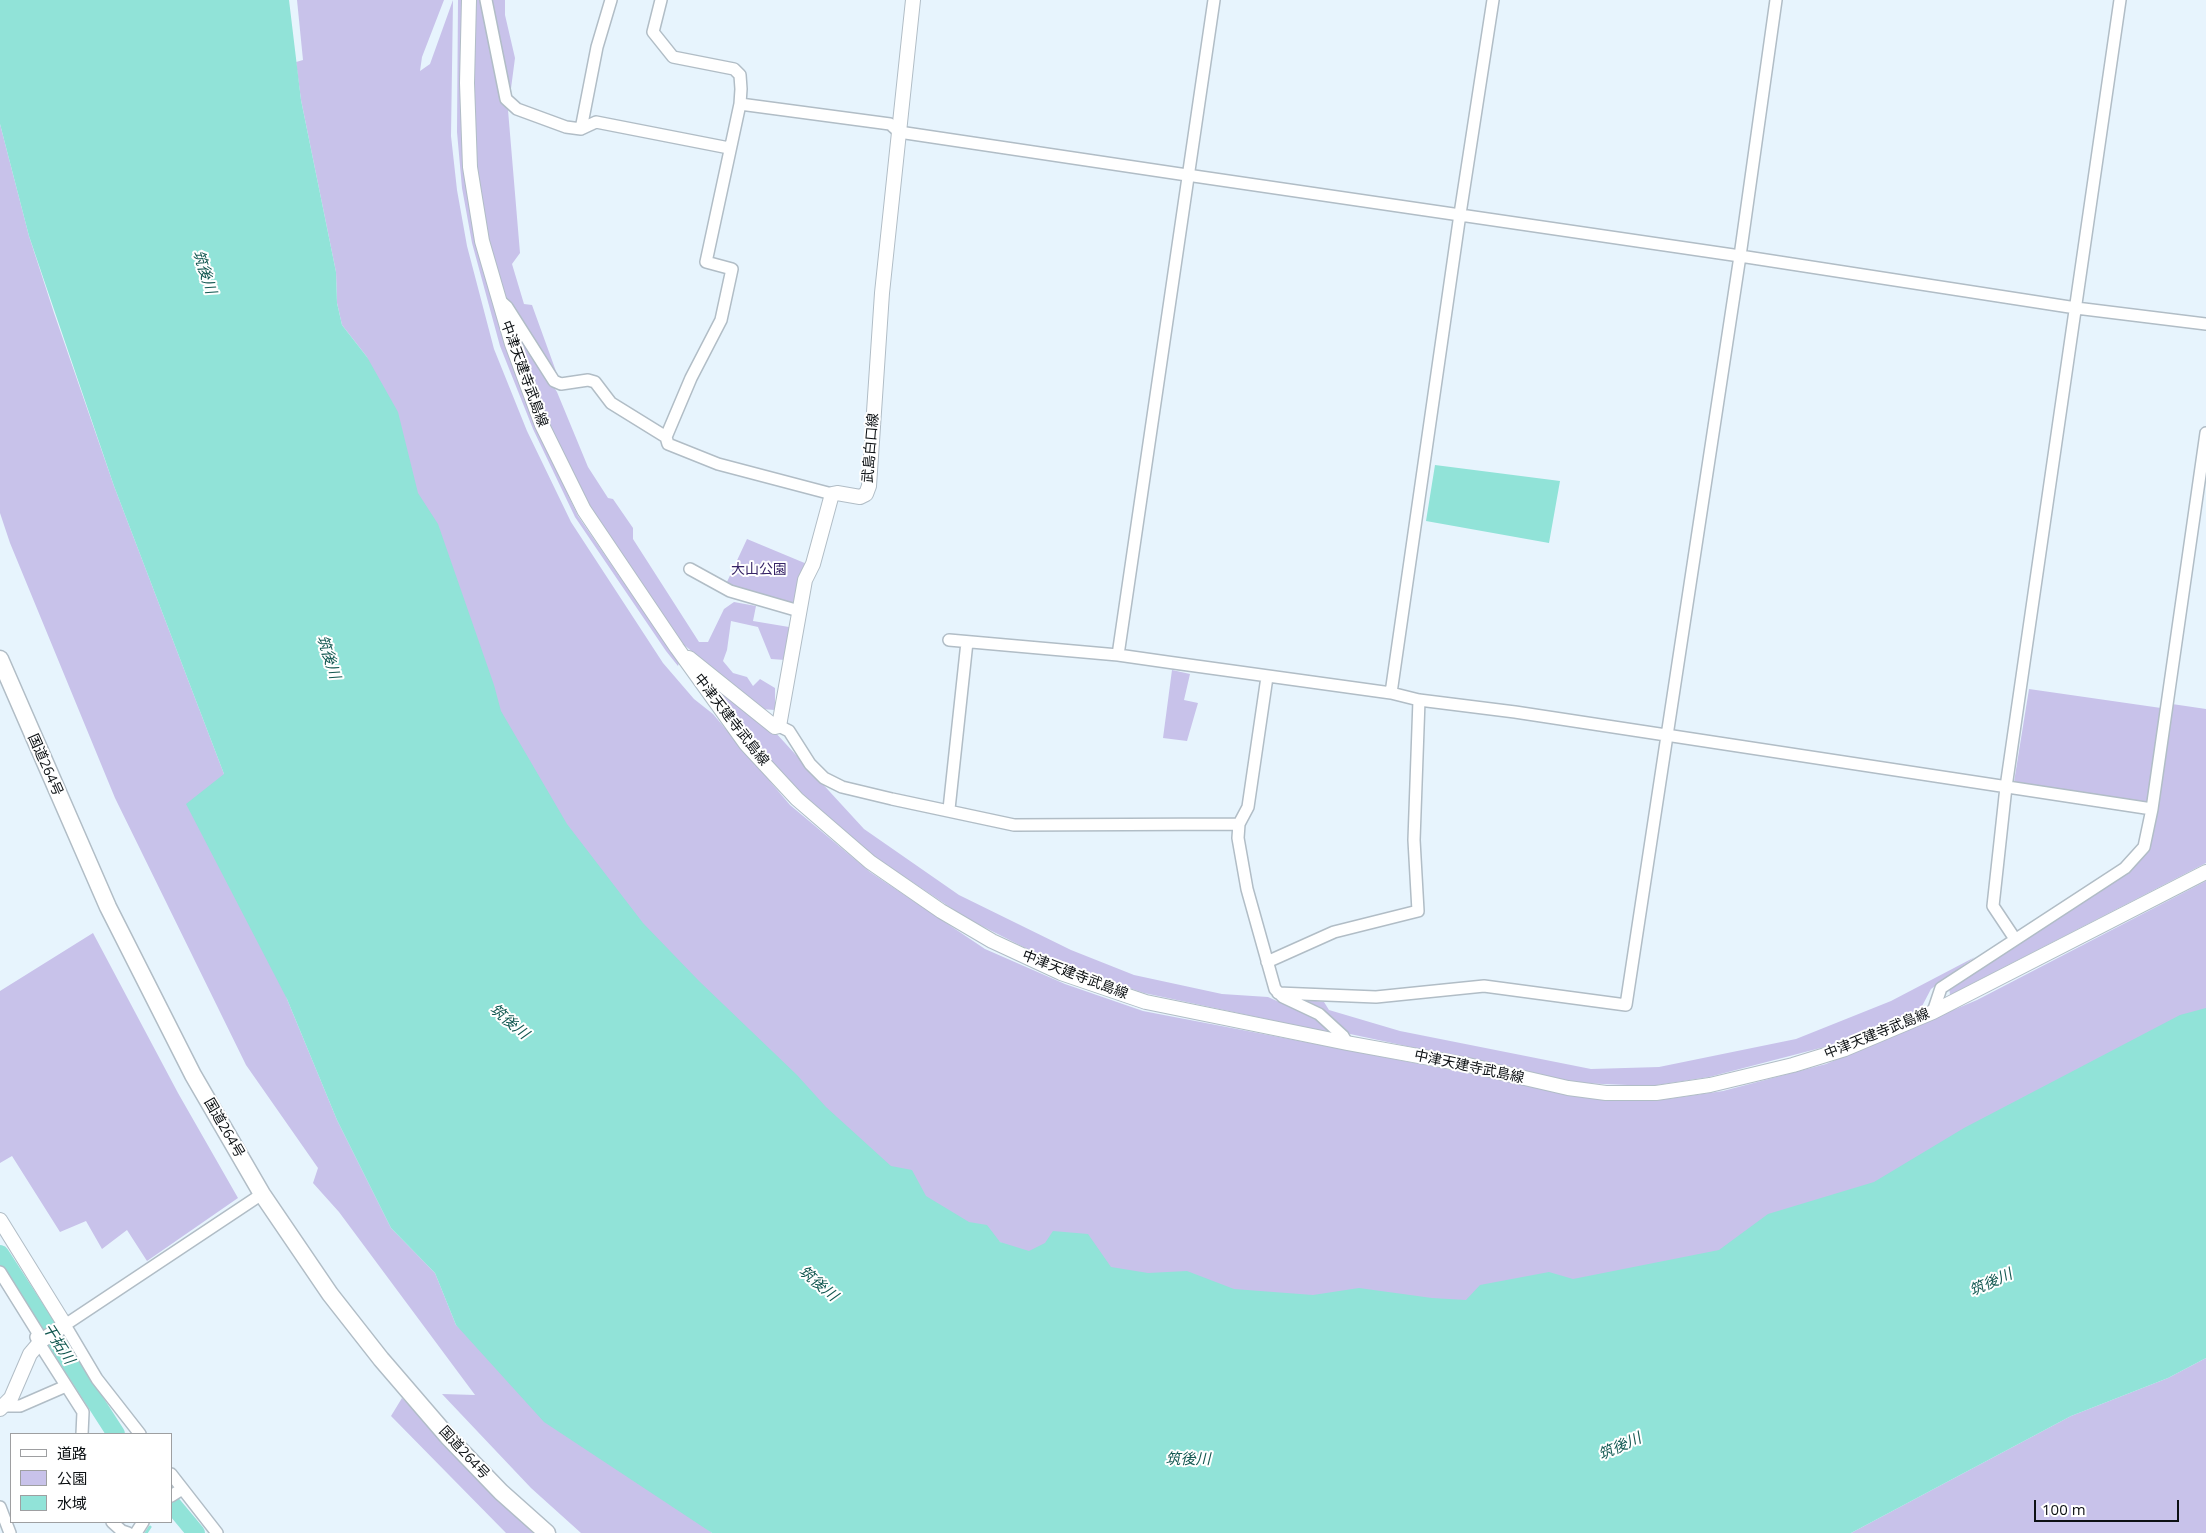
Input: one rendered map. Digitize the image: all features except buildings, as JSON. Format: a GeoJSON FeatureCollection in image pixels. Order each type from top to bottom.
{"type":"FeatureCollection","features":[{"type":"Feature","properties":{"kind":"highway","name":"国道264号"},"geometry":{"type":"LineString","coordinates":[[0,659],[108,907],[193,1075],[262,1194],[330,1294],[381,1359],[449,1438],[546,1533]]}},
{"type":"Feature","properties":{"kind":"main road","name":"中津天建寺武島線"},"geometry":{"type":"LineString","coordinates":[[469,0],[467,83],[470,167],[482,240],[512,344],[542,425],[584,510],[676,648],[746,744],[797,798],[870,862],[940,911],[992,942],[1061,973],[1146,1002],[1347,1043],[1468,1065],[1568,1088],[1606,1093],[1656,1093],[1710,1085],[1794,1065],[1845,1049],[1933,1012],[2206,872]]}},
{"type":"Feature","properties":{"kind":"main road","name":"武島白口線"},"geometry":{"type":"LineString","coordinates":[[832,494],[860,497],[866,494],[869,486],[882,293],[913,0]]}},
{"type":"Feature","properties":{"kind":"main road"},"geometry":{"type":"LineString","coordinates":[[676,648],[728,687],[774,727],[779,726],[805,580],[813,564],[832,494]]}},
{"type":"Feature","properties":{"kind":"main road"},"geometry":{"type":"LineString","coordinates":[[0,1220],[62,1327],[40,1342],[30,1354],[3,1408]]}},
{"type":"Feature","properties":{"kind":"street"},"geometry":{"type":"LineString","coordinates":[[486,0],[506,99],[517,109],[566,127],[581,129],[596,122],[729,148]]}},
{"type":"Feature","properties":{"kind":"street"},"geometry":{"type":"LineString","coordinates":[[581,129],[597,46],[611,0]]}},
{"type":"Feature","properties":{"kind":"street"},"geometry":{"type":"LineString","coordinates":[[661,0],[653,32],[673,57],[726,67],[740,75],[740,104],[706,262],[732,269],[721,320],[666,437],[668,444],[718,464],[832,494]]}},
{"type":"Feature","properties":{"kind":"street"},"geometry":{"type":"LineString","coordinates":[[1118,655],[1214,0]]}},
{"type":"Feature","properties":{"kind":"street"},"geometry":{"type":"LineString","coordinates":[[1391,693],[1493,0]]}},
{"type":"Feature","properties":{"kind":"street"},"geometry":{"type":"LineString","coordinates":[[1278,993],[1376,997],[1484,986],[1626,1005],[1740,256],[1776,0]]}},
{"type":"Feature","properties":{"kind":"street"},"geometry":{"type":"LineString","coordinates":[[2015,939],[1993,906],[2006,787],[2120,0]]}},
{"type":"Feature","properties":{"kind":"street"},"geometry":{"type":"LineString","coordinates":[[740,104],[890,124],[899,132],[1460,214],[2076,308],[2206,324]]}},
{"type":"Feature","properties":{"kind":"street"},"geometry":{"type":"LineString","coordinates":[[498,299],[507,307],[554,381],[561,384],[588,380],[595,382],[618,408],[666,437]]}},
{"type":"Feature","properties":{"kind":"street"},"geometry":{"type":"LineString","coordinates":[[1933,1012],[1941,988],[2126,868],[2144,847],[2152,809],[2206,433]]}},
{"type":"Feature","properties":{"kind":"street"},"geometry":{"type":"LineString","coordinates":[[690,568],[730,591],[799,611]]}},
{"type":"Feature","properties":{"kind":"street"},"geometry":{"type":"LineString","coordinates":[[949,640],[1118,655],[1391,693],[1419,700],[1515,712],[2152,809]]}},
{"type":"Feature","properties":{"kind":"street"},"geometry":{"type":"LineString","coordinates":[[949,809],[967,642]]}},
{"type":"Feature","properties":{"kind":"street"},"geometry":{"type":"LineString","coordinates":[[1267,677],[1248,807],[1239,824],[1238,838],[1247,890],[1267,962],[1278,993],[1319,1014],[1343,1036],[1347,1043]]}},
{"type":"Feature","properties":{"kind":"street"},"geometry":{"type":"LineString","coordinates":[[1267,962],[1334,932],[1418,911],[1414,840],[1419,700]]}},
{"type":"Feature","properties":{"kind":"street"},"geometry":{"type":"LineString","coordinates":[[779,726],[789,731],[824,778],[842,787],[1014,824],[1239,824]]}},
{"type":"Feature","properties":{"kind":"street"},"geometry":{"type":"LineString","coordinates":[[139,1433],[98,1379],[62,1327],[262,1194]]}},
{"type":"Feature","properties":{"kind":"street"},"geometry":{"type":"LineString","coordinates":[[0,1272],[38,1334],[36,1337],[83,1412],[82,1433]]}},
{"type":"Feature","properties":{"kind":"street"},"geometry":{"type":"LineString","coordinates":[[3,1408],[20,1406],[66,1386]]}},
{"type":"Feature","properties":{"kind":"street"},"geometry":{"type":"LineString","coordinates":[[172,1478],[176,1493],[218,1533]]}},
{"type":"Feature","properties":{"kind":"street"},"geometry":{"type":"LineString","coordinates":[[0,1507],[10,1533]]}},
{"type":"Feature","properties":{"kind":"street"},"geometry":{"type":"LineString","coordinates":[[113,1523],[122,1531],[128,1533]]}},
{"type":"Feature","properties":{"kind":"green space"},"geometry":{"type":"Polygon","coordinates":[[[297,0],[444,0],[422,57],[420,71],[430,64],[453,0],[451,136],[457,190],[467,246],[494,349],[527,431],[571,522],[663,663],[694,699],[713,714],[790,805],[870,872],[985,949],[1065,984],[1143,1011],[1467,1073],[1576,1096],[1653,1101],[1723,1091],[1826,1064],[1977,1000],[2206,881],[2206,1025],[1877,1202],[1538,1315],[1081,1285],[913,1196],[636,924],[489,714],[397,483],[367,357],[342,325],[337,303],[336,272],[301,100],[296,62],[303,60],[297,0]]]}},
{"type":"Feature","properties":{"kind":"green space"},"geometry":{"type":"Polygon","coordinates":[[[458,0],[463,0],[477,241],[508,351],[537,429],[578,516],[679,663],[678,666],[575,517],[533,429],[500,346],[472,243],[462,188],[457,132],[458,0]]]}},
{"type":"Feature","properties":{"kind":"green space"},"geometry":{"type":"Polygon","coordinates":[[[476,0],[483,0],[502,103],[508,110],[520,253],[512,264],[524,304],[532,305],[557,374],[502,291],[486,231],[476,159],[472,77],[476,0]]]}},
{"type":"Feature","properties":{"kind":"green space"},"geometry":{"type":"Polygon","coordinates":[[[490,0],[505,0],[505,15],[515,58],[510,96],[490,0]]]}},
{"type":"Feature","properties":{"kind":"green space"},"geometry":{"type":"Polygon","coordinates":[[[0,124],[29,236],[54,313],[114,486],[224,774],[287,999],[337,1120],[391,1228],[435,1273],[456,1325],[712,1533],[581,1533],[531,1488],[442,1394],[475,1395],[339,1212],[313,1183],[318,1168],[246,1065],[115,798],[10,543],[0,513],[0,124]]]}},
{"type":"Feature","properties":{"kind":"green space"},"geometry":{"type":"Polygon","coordinates":[[[508,315],[557,392],[588,467],[608,498],[613,499],[633,528],[633,539],[699,642],[708,642],[724,609],[734,602],[756,606],[753,621],[789,627],[785,660],[771,659],[758,627],[731,621],[727,650],[723,661],[733,673],[747,677],[753,686],[760,679],[775,688],[775,710],[761,709],[677,639],[587,503],[547,422],[508,315]]]}},
{"type":"Feature","properties":{"kind":"green space","name":"大山公園"},"geometry":{"type":"Polygon","coordinates":[[[747,539],[807,564],[796,605],[726,584],[747,539]]]}},
{"type":"Feature","properties":{"kind":"green space"},"geometry":{"type":"Polygon","coordinates":[[[696,668],[774,731],[864,829],[959,895],[1071,950],[1134,975],[1222,994],[1268,997],[1315,1018],[1332,1033],[1144,993],[1055,963],[966,918],[872,855],[798,790],[750,738],[696,668]]]}},
{"type":"Feature","properties":{"kind":"green space"},"geometry":{"type":"Polygon","coordinates":[[[1172,670],[1190,674],[1184,700],[1198,703],[1187,741],[1163,738],[1172,670]]]}},
{"type":"Feature","properties":{"kind":"green space"},"geometry":{"type":"Polygon","coordinates":[[[2029,689],[2161,708],[2172,704],[2206,709],[2206,863],[1950,995],[1949,986],[2127,873],[2155,809],[2014,782],[2029,689]]]}},
{"type":"Feature","properties":{"kind":"green space"},"geometry":{"type":"Polygon","coordinates":[[[93,933],[178,1093],[238,1198],[147,1261],[127,1230],[102,1249],[86,1221],[60,1232],[12,1156],[0,1163],[0,991],[93,933]]]}},
{"type":"Feature","properties":{"kind":"green space"},"geometry":{"type":"Polygon","coordinates":[[[1975,957],[1931,989],[1920,1010],[1832,1045],[1709,1077],[1651,1086],[1580,1083],[1350,1034],[1319,1010],[1291,998],[1324,1002],[1329,1010],[1400,1031],[1591,1069],[1659,1067],[1796,1039],[1891,1001],[1975,957]]]}},
{"type":"Feature","properties":{"kind":"green space"},"geometry":{"type":"Polygon","coordinates":[[[2206,1358],[2206,1533],[1851,1533],[2071,1416],[2168,1378],[2206,1358]]]}},
{"type":"Feature","properties":{"kind":"green space"},"geometry":{"type":"Polygon","coordinates":[[[402,1398],[533,1533],[506,1533],[391,1416],[402,1398]]]}},
{"type":"Feature","properties":{"kind":"water","name":"筑後川"},"geometry":{"type":"Polygon","coordinates":[[[0,0],[289,0],[301,100],[336,272],[337,303],[342,325],[367,357],[398,412],[418,493],[438,524],[494,685],[501,711],[567,824],[643,923],[699,981],[797,1075],[826,1107],[891,1166],[912,1170],[926,1196],[969,1222],[987,1225],[1000,1242],[1029,1251],[1045,1243],[1053,1231],[1088,1234],[1111,1267],[1148,1273],[1187,1271],[1234,1289],[1313,1295],[1359,1288],[1432,1298],[1466,1300],[1480,1285],[1549,1272],[1573,1279],[1719,1250],[1768,1214],[1874,1182],[1964,1128],[2180,1015],[2206,1008],[2206,1358],[2168,1378],[2071,1416],[1851,1533],[712,1533],[544,1422],[456,1325],[435,1273],[391,1228],[337,1120],[287,999],[186,804],[224,774],[114,486],[29,236],[0,124],[0,0]]]}},
{"type":"Feature","properties":{"kind":"water"},"geometry":{"type":"Polygon","coordinates":[[[1435,465],[1560,481],[1549,543],[1426,521],[1435,465]]]}},
{"type":"Feature","properties":{"kind":"waterway","name":"干拓川"},"geometry":{"type":"LineString","coordinates":[[0,1254],[115,1433]]}},
{"type":"Feature","properties":{"kind":"waterway","name":"干拓川"},"geometry":{"type":"LineString","coordinates":[[172,1504],[196,1533]]}},
{"type":"Feature","properties":{"kind":"waterway"},"geometry":{"type":"LineString","coordinates":[[146,1533],[150,1527]]}}]}
